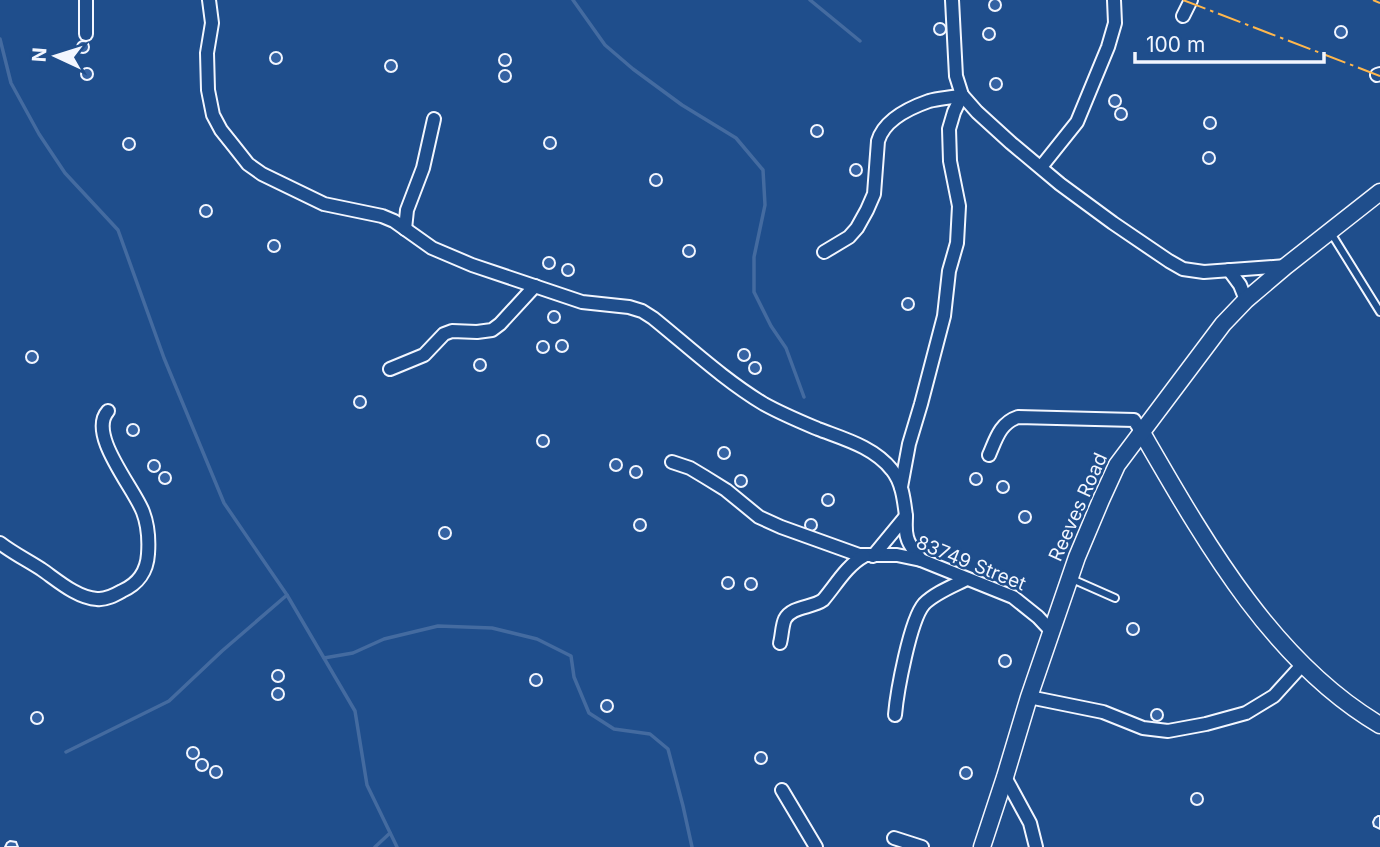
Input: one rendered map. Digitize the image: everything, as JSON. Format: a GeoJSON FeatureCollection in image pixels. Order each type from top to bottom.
{"type":"FeatureCollection","features":[{"type":"Feature","properties":{"kind":"street"},"geometry":{"type":"LineString","coordinates":[[86,0],[86,34]]}},
{"type":"Feature","properties":{"kind":"street"},"geometry":{"type":"LineString","coordinates":[[209,0],[212,23],[207,52],[210,102],[221,130],[248,164],[262,174],[324,204],[382,216],[445,255],[582,302],[621,306],[653,318],[725,377],[762,402],[791,418],[870,450],[891,468],[901,487],[907,537],[921,560]]}},
{"type":"Feature","properties":{"kind":"street"},"geometry":{"type":"LineString","coordinates":[[952,0],[956,76],[962,95],[1011,143],[1085,203],[1183,269],[1229,270],[1286,266]]}},
{"type":"Feature","properties":{"kind":"street"},"geometry":{"type":"LineString","coordinates":[[1041,167],[1077,122],[1108,47],[1115,23],[1114,0]]}},
{"type":"Feature","properties":{"kind":"street"},"geometry":{"type":"LineString","coordinates":[[1182,16],[1191,0]]}},
{"type":"Feature","properties":{"kind":"street"},"geometry":{"type":"LineString","coordinates":[[824,252],[849,237],[867,210],[874,194],[878,141],[886,125],[928,102],[962,95]]}},
{"type":"Feature","properties":{"kind":"street"},"geometry":{"type":"LineString","coordinates":[[901,487],[909,444],[944,316],[948,271],[957,243],[959,206],[950,161],[949,129],[962,95]]}},
{"type":"Feature","properties":{"kind":"street"},"geometry":{"type":"LineString","coordinates":[[405,229],[407,210],[423,168],[434,119]]}},
{"type":"Feature","properties":{"kind":"street","name":"Reeves Road"},"geometry":{"type":"LineString","coordinates":[[982,847],[1070,578],[1101,500],[1138,426],[1246,300],[1380,192]]}},
{"type":"Feature","properties":{"kind":"street"},"geometry":{"type":"LineString","coordinates":[[1229,270],[1240,285],[1246,300]]}},
{"type":"Feature","properties":{"kind":"street"},"geometry":{"type":"LineString","coordinates":[[390,369],[424,355],[444,334],[452,331],[492,330],[535,286]]}},
{"type":"Feature","properties":{"kind":"street"},"geometry":{"type":"LineString","coordinates":[[0,543],[73,591],[91,598],[107,598],[126,590],[139,580],[146,569],[148,559],[146,522],[104,437],[103,416],[108,411]]}},
{"type":"Feature","properties":{"kind":"street"},"geometry":{"type":"LineString","coordinates":[[989,455],[1001,428],[1009,420],[1018,417],[1138,426],[1189,515],[1221,564],[1257,611],[1303,664],[1335,695],[1380,725]]}},
{"type":"Feature","properties":{"kind":"street","name":"83749 Street"},"geometry":{"type":"LineString","coordinates":[[672,462],[690,468],[717,484],[765,520],[869,556],[897,555],[921,560],[1013,597],[1052,632]]}},
{"type":"Feature","properties":{"kind":"street"},"geometry":{"type":"LineString","coordinates":[[780,643],[785,619],[792,612],[823,600],[850,567],[857,560],[869,556],[906,516]]}},
{"type":"Feature","properties":{"kind":"street"},"geometry":{"type":"LineString","coordinates":[[895,715],[897,695],[917,614],[930,599],[967,579]]}},
{"type":"Feature","properties":{"kind":"street"},"geometry":{"type":"LineString","coordinates":[[1029,697],[1093,709],[1143,728],[1168,731],[1246,713],[1273,696],[1303,664]]}},
{"type":"Feature","properties":{"kind":"street"},"geometry":{"type":"LineString","coordinates":[[1005,777],[1030,822],[1036,847]]}},
{"type":"Feature","properties":{"kind":"street"},"geometry":{"type":"LineString","coordinates":[[782,790],[816,847]]}},
{"type":"Feature","properties":{"kind":"street"},"geometry":{"type":"LineString","coordinates":[[894,838],[922,847]]}},
{"type":"Feature","properties":{"kind":"lane"},"geometry":{"type":"LineString","coordinates":[[1330,231],[1380,312]]}},
{"type":"Feature","properties":{"kind":"lane"},"geometry":{"type":"LineString","coordinates":[[1070,578],[1115,598]]}},
{"type":"Feature","properties":{"kind":"building"},"geometry":{"type":"Polygon","coordinates":[[[995,-1],[1001,5],[995,11],[989,5],[995,-1]]]}},
{"type":"Feature","properties":{"kind":"building"},"geometry":{"type":"Polygon","coordinates":[[[940,23],[946,29],[940,35],[934,29],[940,23]]]}},
{"type":"Feature","properties":{"kind":"building"},"geometry":{"type":"Polygon","coordinates":[[[1341,26],[1347,32],[1341,38],[1335,32],[1341,26]]]}},
{"type":"Feature","properties":{"kind":"building"},"geometry":{"type":"Polygon","coordinates":[[[989,28],[995,34],[989,40],[983,34],[989,28]]]}},
{"type":"Feature","properties":{"kind":"building"},"geometry":{"type":"Polygon","coordinates":[[[83,41],[89,47],[83,53],[77,47],[83,41]]]}},
{"type":"Feature","properties":{"kind":"building"},"geometry":{"type":"Polygon","coordinates":[[[276,52],[282,58],[276,64],[270,58],[276,52]]]}},
{"type":"Feature","properties":{"kind":"building"},"geometry":{"type":"Polygon","coordinates":[[[505,54],[511,60],[505,66],[499,60],[505,54]]]}},
{"type":"Feature","properties":{"kind":"building"},"geometry":{"type":"Polygon","coordinates":[[[391,60],[397,66],[391,72],[385,66],[391,60]]]}},
{"type":"Feature","properties":{"kind":"building"},"geometry":{"type":"Polygon","coordinates":[[[87,68],[93,74],[87,80],[81,74],[87,68]]]}},
{"type":"Feature","properties":{"kind":"building"},"geometry":{"type":"Polygon","coordinates":[[[505,70],[511,76],[505,82],[499,76],[505,70]]]}},
{"type":"Feature","properties":{"kind":"building"},"geometry":{"type":"Polygon","coordinates":[[[996,78],[1002,84],[996,90],[990,84],[996,78]]]}},
{"type":"Feature","properties":{"kind":"building"},"geometry":{"type":"Polygon","coordinates":[[[1115,95],[1121,101],[1115,107],[1109,101],[1115,95]]]}},
{"type":"Feature","properties":{"kind":"building"},"geometry":{"type":"Polygon","coordinates":[[[1121,108],[1127,114],[1121,120],[1115,114],[1121,108]]]}},
{"type":"Feature","properties":{"kind":"building"},"geometry":{"type":"Polygon","coordinates":[[[1210,117],[1216,123],[1210,129],[1204,123],[1210,117]]]}},
{"type":"Feature","properties":{"kind":"building"},"geometry":{"type":"Polygon","coordinates":[[[817,125],[823,131],[817,137],[811,131],[817,125]]]}},
{"type":"Feature","properties":{"kind":"building"},"geometry":{"type":"Polygon","coordinates":[[[550,137],[556,143],[550,149],[544,143],[550,137]]]}},
{"type":"Feature","properties":{"kind":"building"},"geometry":{"type":"Polygon","coordinates":[[[129,138],[135,144],[129,150],[123,144],[129,138]]]}},
{"type":"Feature","properties":{"kind":"building"},"geometry":{"type":"Polygon","coordinates":[[[1209,152],[1215,158],[1209,164],[1203,158],[1209,152]]]}},
{"type":"Feature","properties":{"kind":"building"},"geometry":{"type":"Polygon","coordinates":[[[856,164],[862,170],[856,176],[850,170],[856,164]]]}},
{"type":"Feature","properties":{"kind":"building"},"geometry":{"type":"Polygon","coordinates":[[[656,174],[662,180],[656,186],[650,180],[656,174]]]}},
{"type":"Feature","properties":{"kind":"building"},"geometry":{"type":"Polygon","coordinates":[[[206,205],[212,211],[206,217],[200,211],[206,205]]]}},
{"type":"Feature","properties":{"kind":"building"},"geometry":{"type":"Polygon","coordinates":[[[274,240],[280,246],[274,252],[268,246],[274,240]]]}},
{"type":"Feature","properties":{"kind":"building"},"geometry":{"type":"Polygon","coordinates":[[[689,245],[695,251],[689,257],[683,251],[689,245]]]}},
{"type":"Feature","properties":{"kind":"building"},"geometry":{"type":"Polygon","coordinates":[[[549,257],[555,263],[549,269],[543,263],[549,257]]]}},
{"type":"Feature","properties":{"kind":"building"},"geometry":{"type":"Polygon","coordinates":[[[568,264],[574,270],[568,276],[562,270],[568,264]]]}},
{"type":"Feature","properties":{"kind":"building"},"geometry":{"type":"Polygon","coordinates":[[[908,298],[914,304],[908,310],[902,304],[908,298]]]}},
{"type":"Feature","properties":{"kind":"building"},"geometry":{"type":"Polygon","coordinates":[[[554,311],[560,317],[554,323],[548,317],[554,311]]]}},
{"type":"Feature","properties":{"kind":"building"},"geometry":{"type":"Polygon","coordinates":[[[562,340],[568,346],[562,352],[556,346],[562,340]]]}},
{"type":"Feature","properties":{"kind":"building"},"geometry":{"type":"Polygon","coordinates":[[[543,341],[549,347],[543,353],[537,347],[543,341]]]}},
{"type":"Feature","properties":{"kind":"building"},"geometry":{"type":"Polygon","coordinates":[[[744,349],[750,355],[744,361],[738,355],[744,349]]]}},
{"type":"Feature","properties":{"kind":"building"},"geometry":{"type":"Polygon","coordinates":[[[32,351],[38,357],[32,363],[26,357],[32,351]]]}},
{"type":"Feature","properties":{"kind":"building"},"geometry":{"type":"Polygon","coordinates":[[[480,359],[486,365],[480,371],[474,365],[480,359]]]}},
{"type":"Feature","properties":{"kind":"building"},"geometry":{"type":"Polygon","coordinates":[[[755,362],[761,368],[755,374],[749,368],[755,362]]]}},
{"type":"Feature","properties":{"kind":"building"},"geometry":{"type":"Polygon","coordinates":[[[360,396],[366,402],[360,408],[354,402],[360,396]]]}},
{"type":"Feature","properties":{"kind":"building"},"geometry":{"type":"Polygon","coordinates":[[[133,424],[139,430],[133,436],[127,430],[133,424]]]}},
{"type":"Feature","properties":{"kind":"building"},"geometry":{"type":"Polygon","coordinates":[[[543,435],[549,441],[543,447],[537,441],[543,435]]]}},
{"type":"Feature","properties":{"kind":"building"},"geometry":{"type":"Polygon","coordinates":[[[724,447],[730,453],[724,459],[718,453],[724,447]]]}},
{"type":"Feature","properties":{"kind":"building"},"geometry":{"type":"Polygon","coordinates":[[[616,459],[622,465],[616,471],[610,465],[616,459]]]}},
{"type":"Feature","properties":{"kind":"building"},"geometry":{"type":"Polygon","coordinates":[[[154,460],[160,466],[154,472],[148,466],[154,460]]]}},
{"type":"Feature","properties":{"kind":"building"},"geometry":{"type":"Polygon","coordinates":[[[636,466],[642,472],[636,478],[630,472],[636,466]]]}},
{"type":"Feature","properties":{"kind":"building"},"geometry":{"type":"Polygon","coordinates":[[[165,472],[171,478],[165,484],[159,478],[165,472]]]}},
{"type":"Feature","properties":{"kind":"building"},"geometry":{"type":"Polygon","coordinates":[[[976,473],[982,479],[976,485],[970,479],[976,473]]]}},
{"type":"Feature","properties":{"kind":"building"},"geometry":{"type":"Polygon","coordinates":[[[741,475],[747,481],[741,487],[735,481],[741,475]]]}},
{"type":"Feature","properties":{"kind":"building"},"geometry":{"type":"Polygon","coordinates":[[[1003,481],[1009,487],[1003,493],[997,487],[1003,481]]]}},
{"type":"Feature","properties":{"kind":"building"},"geometry":{"type":"Polygon","coordinates":[[[828,494],[834,500],[828,506],[822,500],[828,494]]]}},
{"type":"Feature","properties":{"kind":"building"},"geometry":{"type":"Polygon","coordinates":[[[1025,511],[1031,517],[1025,523],[1019,517],[1025,511]]]}},
{"type":"Feature","properties":{"kind":"building"},"geometry":{"type":"Polygon","coordinates":[[[640,519],[646,525],[640,531],[634,525],[640,519]]]}},
{"type":"Feature","properties":{"kind":"building"},"geometry":{"type":"Polygon","coordinates":[[[811,519],[817,525],[811,531],[805,525],[811,519]]]}},
{"type":"Feature","properties":{"kind":"building"},"geometry":{"type":"Polygon","coordinates":[[[445,527],[451,533],[445,539],[439,533],[445,527]]]}},
{"type":"Feature","properties":{"kind":"building"},"geometry":{"type":"Polygon","coordinates":[[[728,577],[734,583],[728,589],[722,583],[728,577]]]}},
{"type":"Feature","properties":{"kind":"building"},"geometry":{"type":"Polygon","coordinates":[[[751,578],[757,584],[751,590],[745,584],[751,578]]]}},
{"type":"Feature","properties":{"kind":"building"},"geometry":{"type":"Polygon","coordinates":[[[1133,623],[1139,629],[1133,635],[1127,629],[1133,623]]]}},
{"type":"Feature","properties":{"kind":"building"},"geometry":{"type":"Polygon","coordinates":[[[1005,655],[1011,661],[1005,667],[999,661],[1005,655]]]}},
{"type":"Feature","properties":{"kind":"building"},"geometry":{"type":"Polygon","coordinates":[[[278,670],[284,676],[278,682],[272,676],[278,670]]]}},
{"type":"Feature","properties":{"kind":"building"},"geometry":{"type":"Polygon","coordinates":[[[536,674],[542,680],[536,686],[530,680],[536,674]]]}},
{"type":"Feature","properties":{"kind":"building"},"geometry":{"type":"Polygon","coordinates":[[[278,688],[284,694],[278,700],[272,694],[278,688]]]}},
{"type":"Feature","properties":{"kind":"building"},"geometry":{"type":"Polygon","coordinates":[[[607,700],[613,706],[607,712],[601,706],[607,700]]]}},
{"type":"Feature","properties":{"kind":"building"},"geometry":{"type":"Polygon","coordinates":[[[1157,709],[1163,715],[1157,721],[1151,715],[1157,709]]]}},
{"type":"Feature","properties":{"kind":"building"},"geometry":{"type":"Polygon","coordinates":[[[37,712],[43,718],[37,724],[31,718],[37,712]]]}},
{"type":"Feature","properties":{"kind":"building"},"geometry":{"type":"Polygon","coordinates":[[[193,747],[199,753],[193,759],[187,753],[193,747]]]}},
{"type":"Feature","properties":{"kind":"building"},"geometry":{"type":"Polygon","coordinates":[[[761,752],[767,758],[761,764],[755,758],[761,752]]]}},
{"type":"Feature","properties":{"kind":"building"},"geometry":{"type":"Polygon","coordinates":[[[202,759],[208,765],[202,771],[196,765],[202,759]]]}},
{"type":"Feature","properties":{"kind":"building"},"geometry":{"type":"Polygon","coordinates":[[[216,766],[222,772],[216,778],[210,772],[216,766]]]}},
{"type":"Feature","properties":{"kind":"building"},"geometry":{"type":"Polygon","coordinates":[[[966,767],[972,773],[966,779],[960,773],[966,767]]]}},
{"type":"Feature","properties":{"kind":"building"},"geometry":{"type":"Polygon","coordinates":[[[1197,793],[1203,799],[1197,805],[1191,799],[1197,793]]]}},
{"type":"Feature","properties":{"kind":"building"},"geometry":{"type":"Polygon","coordinates":[[[1378,816],[1380,829],[1374,826],[1373,822],[1378,816]]]}},
{"type":"Feature","properties":{"kind":"building"},"geometry":{"type":"Polygon","coordinates":[[[10,841],[16,842],[18,847],[5,847],[10,841]]]}},
{"type":"Feature","properties":{"kind":"waterway"},"geometry":{"type":"LineString","coordinates":[[573,0],[605,45],[682,105],[736,138],[763,170],[765,205],[754,257],[754,292],[771,326],[786,348],[804,397]]}},
{"type":"Feature","properties":{"kind":"waterway"},"geometry":{"type":"LineString","coordinates":[[810,0],[860,41]]}},
{"type":"Feature","properties":{"kind":"waterway"},"geometry":{"type":"LineString","coordinates":[[0,39],[11,83],[39,134],[65,173],[118,230],[164,358],[224,503],[287,595],[355,711],[367,785],[397,847]]}},
{"type":"Feature","properties":{"kind":"waterway"},"geometry":{"type":"LineString","coordinates":[[66,752],[169,701],[287,595]]}},
{"type":"Feature","properties":{"kind":"waterway"},"geometry":{"type":"LineString","coordinates":[[324,658],[353,653],[384,639],[438,626],[492,628],[537,639],[571,656],[574,677],[589,713],[614,729],[650,734],[668,749],[692,847]]}},
{"type":"Feature","properties":{"kind":"waterway"},"geometry":{"type":"LineString","coordinates":[[375,847],[390,833]]}},
{"type":"Feature","properties":{"kind":"power"},"geometry":{"type":"LineString","coordinates":[[1183,0],[1380,76]]}},
{"type":"Feature","properties":{"kind":"power"},"geometry":{"type":"LineString","coordinates":[[1373,0],[1380,3]]}}]}
